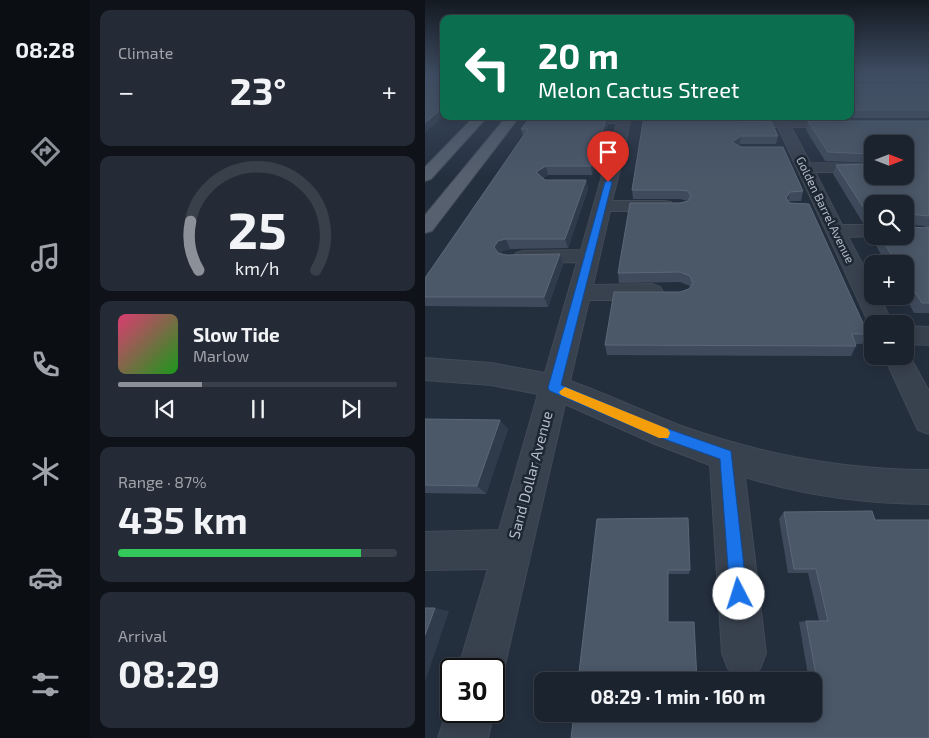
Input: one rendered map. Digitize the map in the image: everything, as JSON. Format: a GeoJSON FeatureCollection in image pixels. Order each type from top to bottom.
{"type":"FeatureCollection","features":[{"type":"Feature","properties":{"kind":"main road"},"geometry":{"type":"LineString","coordinates":[[425,176],[478,120]]}},
{"type":"Feature","properties":{"kind":"main road"},"geometry":{"type":"LineString","coordinates":[[425,228],[511,120]]}},
{"type":"Feature","properties":{"kind":"street","name":"Sand Dollar Avenue"},"geometry":{"type":"LineString","coordinates":[[484,658],[589,256],[606,176],[624,120]]}},
{"type":"Feature","properties":{"kind":"street"},"geometry":{"type":"LineString","coordinates":[[741,120],[783,124],[840,120],[862,123]]}},
{"type":"Feature","properties":{"kind":"street","name":"Golden Barrel Avenue"},"geometry":{"type":"LineString","coordinates":[[783,124],[786,150],[805,168],[877,315]]}},
{"type":"Feature","properties":{"kind":"street"},"geometry":{"type":"LineString","coordinates":[[805,168],[864,168]]}},
{"type":"Feature","properties":{"kind":"street"},"geometry":{"type":"LineString","coordinates":[[606,176],[680,206]]}},
{"type":"Feature","properties":{"kind":"street"},"geometry":{"type":"LineString","coordinates":[[804,207],[823,207]]}},
{"type":"Feature","properties":{"kind":"street"},"geometry":{"type":"LineString","coordinates":[[835,231],[864,231]]}},
{"type":"Feature","properties":{"kind":"street"},"geometry":{"type":"LineString","coordinates":[[509,257],[589,256]]}},
{"type":"Feature","properties":{"kind":"street"},"geometry":{"type":"LineString","coordinates":[[579,293],[670,292]]}},
{"type":"Feature","properties":{"kind":"street"},"geometry":{"type":"LineString","coordinates":[[914,335],[929,336]]}},
{"type":"Feature","properties":{"kind":"street"},"geometry":{"type":"LineString","coordinates":[[901,365],[929,421]]}},
{"type":"Feature","properties":{"kind":"street"},"geometry":{"type":"LineString","coordinates":[[425,369],[493,374],[554,388],[654,430],[726,455],[823,481],[889,488],[929,487]]}},
{"type":"Feature","properties":{"kind":"street"},"geometry":{"type":"LineString","coordinates":[[726,455],[744,653]]}},
{"type":"Feature","properties":{"kind":"street"},"geometry":{"type":"LineString","coordinates":[[425,551],[512,549]]}},
{"type":"Feature","properties":{"kind":"street"},"geometry":{"type":"LineString","coordinates":[[463,738],[467,723]]}},
{"type":"Feature","properties":{"kind":"building"},"geometry":{"type":"Polygon","coordinates":[[[425,109],[440,109],[440,110],[425,123],[425,109]]]}},
{"type":"Feature","properties":{"kind":"building"},"geometry":{"type":"Polygon","coordinates":[[[854,109],[929,109],[854,110],[854,109]]]}},
{"type":"Feature","properties":{"kind":"building"},"geometry":{"type":"Polygon","coordinates":[[[528,120],[606,120],[591,166],[546,166],[536,172],[545,180],[586,180],[565,239],[506,239],[498,241],[494,247],[498,253],[506,255],[560,254],[544,297],[425,297],[425,278],[528,129],[521,129],[528,120]]]}},
{"type":"Feature","properties":{"kind":"building"},"geometry":{"type":"Polygon","coordinates":[[[643,120],[771,121],[778,136],[741,136],[732,142],[741,147],[783,147],[803,191],[790,192],[786,198],[790,203],[809,204],[864,325],[864,334],[852,334],[856,346],[605,345],[614,292],[680,292],[689,289],[693,283],[690,276],[680,272],[618,273],[630,203],[680,203],[688,201],[691,196],[688,191],[632,190],[643,120]]]}},
{"type":"Feature","properties":{"kind":"building"},"geometry":{"type":"Polygon","coordinates":[[[808,121],[929,121],[929,216],[914,214],[914,195],[864,195],[864,208],[836,165],[864,164],[864,185],[914,185],[914,135],[864,135],[864,154],[828,152],[808,121]]]}},
{"type":"Feature","properties":{"kind":"building"},"geometry":{"type":"Polygon","coordinates":[[[914,227],[929,228],[929,303],[922,303],[914,290],[914,255],[892,255],[885,245],[914,245],[914,227]]]}},
{"type":"Feature","properties":{"kind":"building"},"geometry":{"type":"Polygon","coordinates":[[[425,419],[500,420],[477,486],[425,485],[425,419]]]}},
{"type":"Feature","properties":{"kind":"building"},"geometry":{"type":"Polygon","coordinates":[[[872,511],[875,520],[929,520],[929,738],[571,738],[573,722],[822,722],[822,672],[816,672],[806,621],[828,621],[816,569],[794,569],[784,512],[872,511]]]}},
{"type":"Feature","properties":{"kind":"building"},"geometry":{"type":"Polygon","coordinates":[[[688,518],[690,570],[668,570],[668,622],[694,622],[697,672],[579,672],[597,519],[688,518]]]}},
{"type":"Feature","properties":{"kind":"building"},"geometry":{"type":"Polygon","coordinates":[[[425,608],[435,608],[425,635],[425,608]]]}},
{"type":"Feature","properties":{"kind":"slow traffic"},"geometry":{"type":"LineString","coordinates":[[565,392],[664,433]]}},
{"type":"Feature","properties":{"kind":"route"},"geometry":{"type":"LineString","coordinates":[[608,182],[554,388],[654,430],[703,449],[726,455],[739,594]]}}]}
